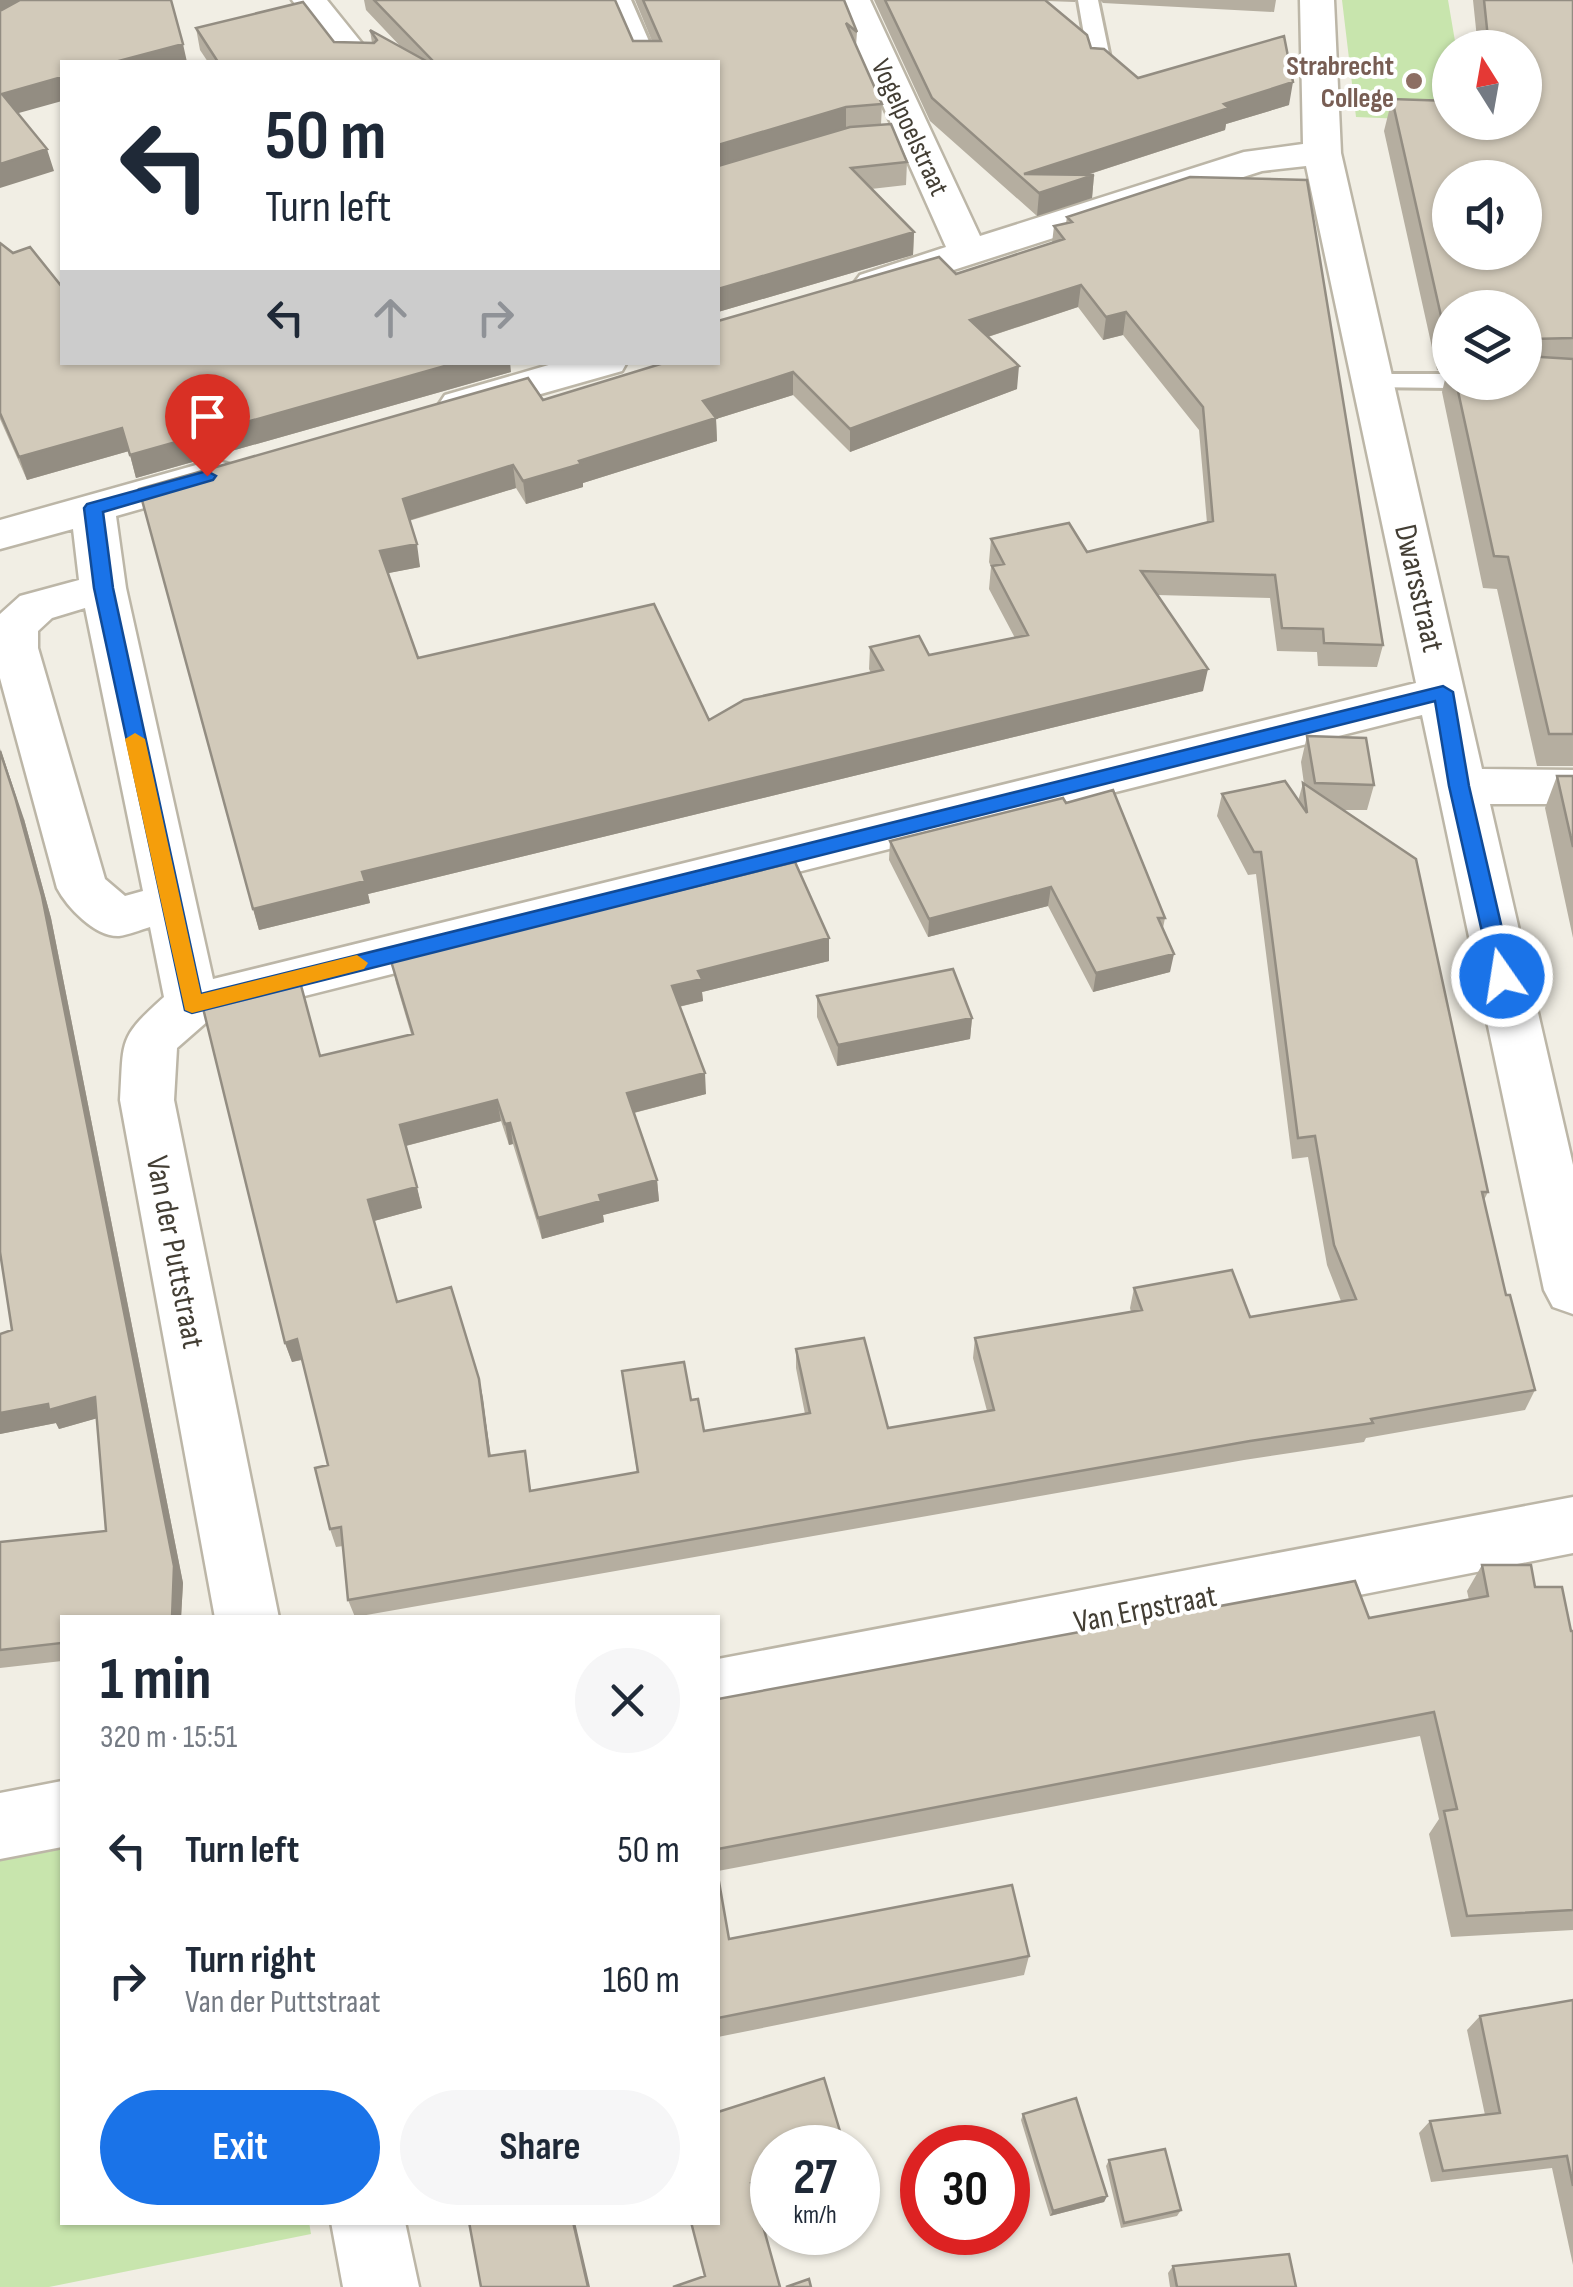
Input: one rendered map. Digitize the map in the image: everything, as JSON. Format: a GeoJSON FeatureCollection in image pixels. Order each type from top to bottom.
{"type":"FeatureCollection","features":[{"type":"Feature","properties":{"kind":"street"},"geometry":{"type":"LineString","coordinates":[[309,0],[358,60]]}},
{"type":"Feature","properties":{"kind":"street","name":"Vogelpoelstraat"},"geometry":{"type":"LineString","coordinates":[[852,0],[905,135],[969,255]]}},
{"type":"Feature","properties":{"kind":"street","name":"Dwarsstraat"},"geometry":{"type":"LineString","coordinates":[[1317,0],[1322,153],[1443,692],[1459,786],[1570,1258]]}},
{"type":"Feature","properties":{"kind":"street"},"geometry":{"type":"LineString","coordinates":[[843,292],[969,255],[1257,160],[1322,153]]}},
{"type":"Feature","properties":{"kind":"street"},"geometry":{"type":"LineString","coordinates":[[414,417],[590,365]]}},
{"type":"Feature","properties":{"kind":"street"},"geometry":{"type":"LineString","coordinates":[[0,535],[244,466]]}},
{"type":"Feature","properties":{"kind":"street"},"geometry":{"type":"LineString","coordinates":[[93,508],[103,588],[192,1004],[1443,692]]}},
{"type":"Feature","properties":{"kind":"street"},"geometry":{"type":"LineString","coordinates":[[103,588],[36,608],[15,626],[15,648],[82,888],[118,917],[170,903]]}},
{"type":"Feature","properties":{"kind":"street"},"geometry":{"type":"LineString","coordinates":[[1459,786],[1573,787]]}},
{"type":"Feature","properties":{"kind":"street","name":"Van der Puttstraat"},"geometry":{"type":"LineString","coordinates":[[192,1004],[151,1040],[147,1100],[246,1615]]}},
{"type":"Feature","properties":{"kind":"street","name":"Van Erpstraat"},"geometry":{"type":"LineString","coordinates":[[720,1690],[1573,1526]]}},
{"type":"Feature","properties":{"kind":"street"},"geometry":{"type":"LineString","coordinates":[[0,1826],[60,1814]]}},
{"type":"Feature","properties":{"kind":"street"},"geometry":{"type":"LineString","coordinates":[[369,2225],[381,2287]]}},
{"type":"Feature","properties":{"kind":"lane"},"geometry":{"type":"LineString","coordinates":[[621,0],[647,60]]}},
{"type":"Feature","properties":{"kind":"lane"},"geometry":{"type":"LineString","coordinates":[[1088,0],[1100,63]]}},
{"type":"Feature","properties":{"kind":"lane"},"geometry":{"type":"LineString","coordinates":[[1373,382],[1432,382]]}},
{"type":"Feature","properties":{"kind":"green space"},"geometry":{"type":"Polygon","coordinates":[[[1342,0],[1448,0],[1453,30],[1432,30],[1432,120],[1356,117],[1342,0]]]}},
{"type":"Feature","properties":{"kind":"green space"},"geometry":{"type":"Polygon","coordinates":[[[60,1840],[60,2225],[310,2225],[311,2234],[49,2287],[0,2287],[0,1855],[60,1840]]]}},
{"type":"Feature","properties":{"kind":"building"},"geometry":{"type":"Polygon","coordinates":[[[20,0],[171,0],[183,44],[123,60],[60,60],[60,78],[2,94],[47,149],[0,164],[0,11],[20,0]]]}},
{"type":"Feature","properties":{"kind":"building"},"geometry":{"type":"Polygon","coordinates":[[[374,0],[615,0],[633,41],[661,41],[643,0],[844,0],[857,32],[846,23],[882,104],[846,107],[720,144],[720,60],[432,60],[374,0]]]}},
{"type":"Feature","properties":{"kind":"building"},"geometry":{"type":"Polygon","coordinates":[[[885,0],[1045,0],[1087,35],[1091,48],[1104,49],[1138,78],[1284,36],[1293,82],[1224,104],[1229,108],[1024,174],[1094,175],[1039,193],[932,98],[885,0]]]}},
{"type":"Feature","properties":{"kind":"building"},"geometry":{"type":"Polygon","coordinates":[[[1484,0],[1573,0],[1573,338],[1542,339],[1542,290],[1435,290],[1392,99],[1432,100],[1432,140],[1542,140],[1542,30],[1487,30],[1484,0]]]}},
{"type":"Feature","properties":{"kind":"building"},"geometry":{"type":"Polygon","coordinates":[[[303,2],[334,42],[374,43],[377,40],[370,30],[424,60],[217,60],[196,28],[303,2]]]}},
{"type":"Feature","properties":{"kind":"building"},"geometry":{"type":"Polygon","coordinates":[[[891,124],[907,162],[851,168],[914,232],[720,288],[720,165],[850,127],[891,124]]]}},
{"type":"Feature","properties":{"kind":"building"},"geometry":{"type":"Polygon","coordinates":[[[1190,177],[1307,180],[1383,645],[1324,643],[1323,629],[1282,628],[1275,575],[1141,571],[1208,669],[362,872],[365,881],[253,909],[139,489],[528,378],[543,400],[657,365],[720,365],[720,320],[939,257],[956,274],[1064,239],[1054,226],[1072,222],[1067,217],[1190,177]],[[1081,285],[970,320],[1019,366],[850,429],[793,372],[703,401],[716,418],[579,461],[581,464],[523,481],[513,465],[403,499],[417,544],[380,551],[418,658],[654,604],[709,720],[744,700],[883,670],[870,647],[919,636],[929,655],[1028,635],[992,566],[1004,564],[991,539],[1069,523],[1087,552],[1213,521],[1203,407],[1126,312],[1106,317],[1081,285]]]}},
{"type":"Feature","properties":{"kind":"building"},"geometry":{"type":"Polygon","coordinates":[[[0,243],[13,253],[30,247],[60,284],[60,365],[448,365],[130,455],[122,428],[19,457],[0,413],[0,243]]]}},
{"type":"Feature","properties":{"kind":"building"},"geometry":{"type":"Polygon","coordinates":[[[1542,357],[1573,359],[1573,734],[1549,734],[1508,557],[1494,556],[1460,400],[1542,400],[1542,357]]]}},
{"type":"Feature","properties":{"kind":"building"},"geometry":{"type":"Polygon","coordinates":[[[1307,736],[1366,738],[1374,785],[1315,783],[1307,736]]]}},
{"type":"Feature","properties":{"kind":"building"},"geometry":{"type":"Polygon","coordinates":[[[0,751],[42,896],[174,1566],[172,1615],[60,1615],[60,1643],[0,1650],[0,1542],[106,1531],[95,1397],[49,1410],[48,1404],[0,1413],[0,1334],[12,1330],[0,1252],[0,751]]]}},
{"type":"Feature","properties":{"kind":"building"},"geometry":{"type":"Polygon","coordinates":[[[1557,776],[1573,776],[1573,847],[1557,776]]]}},
{"type":"Feature","properties":{"kind":"building"},"geometry":{"type":"Polygon","coordinates":[[[1285,781],[1307,813],[1303,783],[1416,859],[1488,1192],[1482,1192],[1506,1295],[1510,1295],[1535,1390],[1371,1419],[1373,1423],[1250,1441],[348,1600],[341,1527],[330,1529],[315,1468],[328,1465],[297,1339],[285,1343],[203,1008],[236,1000],[234,994],[299,978],[320,1056],[413,1034],[391,961],[795,862],[829,938],[698,971],[702,979],[672,986],[705,1073],[627,1093],[657,1180],[599,1195],[601,1201],[538,1218],[510,1123],[505,1124],[497,1100],[400,1125],[417,1187],[368,1200],[397,1302],[451,1287],[479,1379],[489,1456],[525,1451],[530,1491],[638,1472],[622,1371],[684,1362],[691,1400],[698,1399],[704,1431],[810,1413],[796,1349],[864,1338],[888,1428],[994,1410],[975,1338],[1142,1310],[1134,1288],[1232,1270],[1250,1317],[1356,1299],[1334,1245],[1315,1136],[1298,1138],[1261,852],[1254,852],[1222,794],[1285,781]]]}},
{"type":"Feature","properties":{"kind":"building"},"geometry":{"type":"Polygon","coordinates":[[[1113,790],[1165,918],[1158,918],[1174,954],[1096,973],[1051,887],[929,919],[890,841],[1063,798],[1066,803],[1113,790]]]}},
{"type":"Feature","properties":{"kind":"building"},"geometry":{"type":"Polygon","coordinates":[[[953,969],[972,1018],[838,1045],[817,996],[953,969]]]}},
{"type":"Feature","properties":{"kind":"building"},"geometry":{"type":"Polygon","coordinates":[[[1482,1565],[1531,1565],[1535,1587],[1562,1587],[1573,1631],[1573,1910],[1467,1916],[1444,1811],[1457,1809],[1434,1712],[720,1849],[720,1699],[1355,1581],[1369,1618],[1488,1596],[1482,1565]]]}},
{"type":"Feature","properties":{"kind":"building"},"geometry":{"type":"Polygon","coordinates":[[[1012,1885],[1029,1956],[720,2018],[720,1887],[729,1939],[1012,1885]]]}},
{"type":"Feature","properties":{"kind":"building"},"geometry":{"type":"Polygon","coordinates":[[[1573,2000],[1573,2186],[1567,2156],[1443,2171],[1430,2121],[1500,2113],[1480,2016],[1573,2000]]]}},
{"type":"Feature","properties":{"kind":"building"},"geometry":{"type":"Polygon","coordinates":[[[824,2078],[838,2125],[750,2125],[750,2255],[771,2255],[780,2287],[673,2287],[705,2276],[692,2225],[720,2225],[720,2111],[824,2078]]]}},
{"type":"Feature","properties":{"kind":"building"},"geometry":{"type":"Polygon","coordinates":[[[1076,2098],[1107,2196],[1053,2211],[1030,2137],[1030,2125],[1026,2125],[1023,2114],[1076,2098]]]}},
{"type":"Feature","properties":{"kind":"building"},"geometry":{"type":"Polygon","coordinates":[[[1165,2149],[1181,2210],[1124,2223],[1109,2160],[1165,2149]]]}},
{"type":"Feature","properties":{"kind":"building"},"geometry":{"type":"Polygon","coordinates":[[[470,2225],[574,2225],[588,2287],[481,2287],[470,2225]]]}},
{"type":"Feature","properties":{"kind":"building"},"geometry":{"type":"Polygon","coordinates":[[[1289,2254],[1296,2287],[1177,2287],[1173,2266],[1289,2254]]]}},
{"type":"Feature","properties":{"kind":"building"},"geometry":{"type":"Polygon","coordinates":[[[809,2279],[811,2287],[786,2287],[809,2279]]]}},
{"type":"Feature","properties":{"kind":"slow traffic"},"geometry":{"type":"LineString","coordinates":[[135,739],[192,1004],[357,963]]}},
{"type":"Feature","properties":{"kind":"place","name":"Strabrecht College"},"geometry":{"type":"Point","coordinates":[1414,81]}},
{"type":"Feature","properties":{"kind":"route"},"geometry":{"type":"LineString","coordinates":[[207,476],[93,508],[103,588],[192,1004],[1443,692],[1459,786],[1502,976]]}}]}
